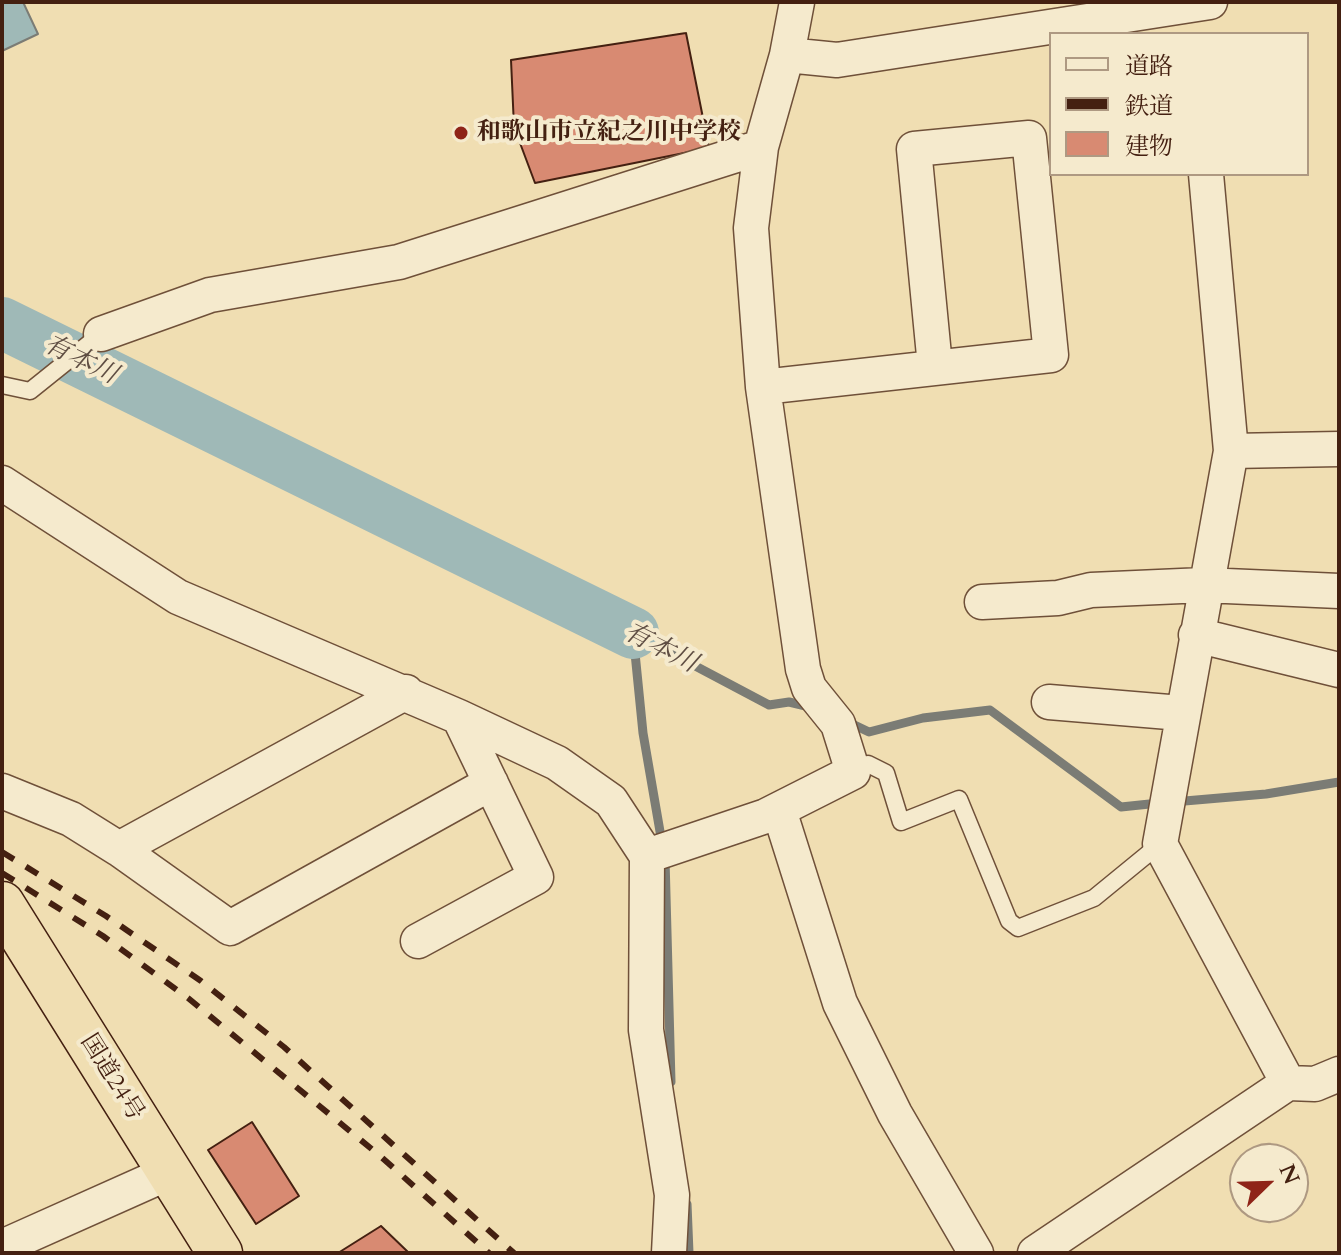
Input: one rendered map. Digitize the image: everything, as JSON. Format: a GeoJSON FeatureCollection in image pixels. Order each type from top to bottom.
{"type":"FeatureCollection","features":[{"type":"Feature","properties":{"kind":"highway","name":"国道24号"},"geometry":{"type":"LineString","coordinates":[[3,907],[220,1253]]}},
{"type":"Feature","properties":{"kind":"street"},"geometry":{"type":"LineString","coordinates":[[647,856],[779,810],[853,772],[838,724],[809,688],[803,669],[763,387],[751,228],[761,147],[787,55],[797,2]]}},
{"type":"Feature","properties":{"kind":"street"},"geometry":{"type":"LineString","coordinates":[[787,55],[837,60],[1197,11]]}},
{"type":"Feature","properties":{"kind":"street"},"geometry":{"type":"LineString","coordinates":[[763,387],[1051,355],[1029,138],[914,149],[935,366]]}},
{"type":"Feature","properties":{"kind":"street"},"geometry":{"type":"LineString","coordinates":[[101,334],[210,295],[399,262],[761,147]]}},
{"type":"Feature","properties":{"kind":"street"},"geometry":{"type":"LineString","coordinates":[[1206,176],[1231,451],[1204,585],[1165,816],[1288,1083]]}},
{"type":"Feature","properties":{"kind":"street"},"geometry":{"type":"LineString","coordinates":[[1231,451],[1339,449]]}},
{"type":"Feature","properties":{"kind":"street"},"geometry":{"type":"LineString","coordinates":[[2,483],[178,597],[406,692],[557,763],[611,801],[647,856],[646,1030],[672,1195],[669,1253]]}},
{"type":"Feature","properties":{"kind":"street"},"geometry":{"type":"LineString","coordinates":[[982,602],[1058,598],[1091,590],[1204,585],[1339,591]]}},
{"type":"Feature","properties":{"kind":"street"},"geometry":{"type":"LineString","coordinates":[[1196,635],[1339,670]]}},
{"type":"Feature","properties":{"kind":"street"},"geometry":{"type":"LineString","coordinates":[[119,849],[406,692]]}},
{"type":"Feature","properties":{"kind":"street"},"geometry":{"type":"LineString","coordinates":[[1049,702],[1181,713]]}},
{"type":"Feature","properties":{"kind":"street"},"geometry":{"type":"LineString","coordinates":[[418,941],[536,877],[459,717]]}},
{"type":"Feature","properties":{"kind":"street"},"geometry":{"type":"LineString","coordinates":[[2,791],[71,819],[230,928],[491,783]]}},
{"type":"Feature","properties":{"kind":"street"},"geometry":{"type":"LineString","coordinates":[[779,810],[840,1003],[895,1114],[976,1253]]}},
{"type":"Feature","properties":{"kind":"street"},"geometry":{"type":"LineString","coordinates":[[1035,1253],[1288,1083],[1315,1084],[1339,1074]]}},
{"type":"Feature","properties":{"kind":"street"},"geometry":{"type":"LineString","coordinates":[[2,1247],[170,1172]]}},
{"type":"Feature","properties":{"kind":"lane"},"geometry":{"type":"LineString","coordinates":[[2,385],[30,391],[101,334]]}},
{"type":"Feature","properties":{"kind":"lane"},"geometry":{"type":"LineString","coordinates":[[853,772],[868,764],[886,773],[901,822],[959,799],[1009,921],[1018,928],[1094,898],[1165,816]]}},
{"type":"Feature","properties":{"kind":"water"},"geometry":{"type":"Polygon","coordinates":[[[2,2],[23,2],[38,34],[2,51],[2,2]]]}},
{"type":"Feature","properties":{"kind":"building"},"geometry":{"type":"Polygon","coordinates":[[[686,33],[709,148],[535,183],[514,127],[511,60],[686,33]]]}},
{"type":"Feature","properties":{"kind":"building"},"geometry":{"type":"Polygon","coordinates":[[[252,1122],[299,1196],[256,1224],[208,1150],[252,1122]]]}},
{"type":"Feature","properties":{"kind":"building"},"geometry":{"type":"Polygon","coordinates":[[[381,1226],[409,1253],[338,1253],[381,1226]]]}},
{"type":"Feature","properties":{"kind":"waterway","name":"有本川"},"geometry":{"type":"LineString","coordinates":[[2,323],[633,633]]}},
{"type":"Feature","properties":{"kind":"waterway","name":"有本川"},"geometry":{"type":"LineString","coordinates":[[633,633],[769,705],[789,702],[810,707]]}},
{"type":"Feature","properties":{"kind":"waterway"},"geometry":{"type":"LineString","coordinates":[[633,633],[643,733],[662,843]]}},
{"type":"Feature","properties":{"kind":"waterway","name":"有本川"},"geometry":{"type":"LineString","coordinates":[[846,721],[869,732],[923,718],[990,710],[1121,807],[1159,803]]}},
{"type":"Feature","properties":{"kind":"waterway","name":"有本川"},"geometry":{"type":"LineString","coordinates":[[1173,802],[1266,794],[1339,782]]}},
{"type":"Feature","properties":{"kind":"waterway"},"geometry":{"type":"LineString","coordinates":[[665,858],[671,1082]]}},
{"type":"Feature","properties":{"kind":"waterway"},"geometry":{"type":"LineString","coordinates":[[687,1204],[689,1253]]}},
{"type":"Feature","properties":{"kind":"railway"},"geometry":{"type":"LineString","coordinates":[[2,852],[106,916],[201,981],[284,1047],[514,1253]]}},
{"type":"Feature","properties":{"kind":"railway"},"geometry":{"type":"LineString","coordinates":[[2,873],[103,936],[188,998],[379,1155],[489,1253]]}},
{"type":"Feature","properties":{"kind":"place","name":"和歌山市立紀之川中学校"},"geometry":{"type":"Point","coordinates":[461,133]}}]}
